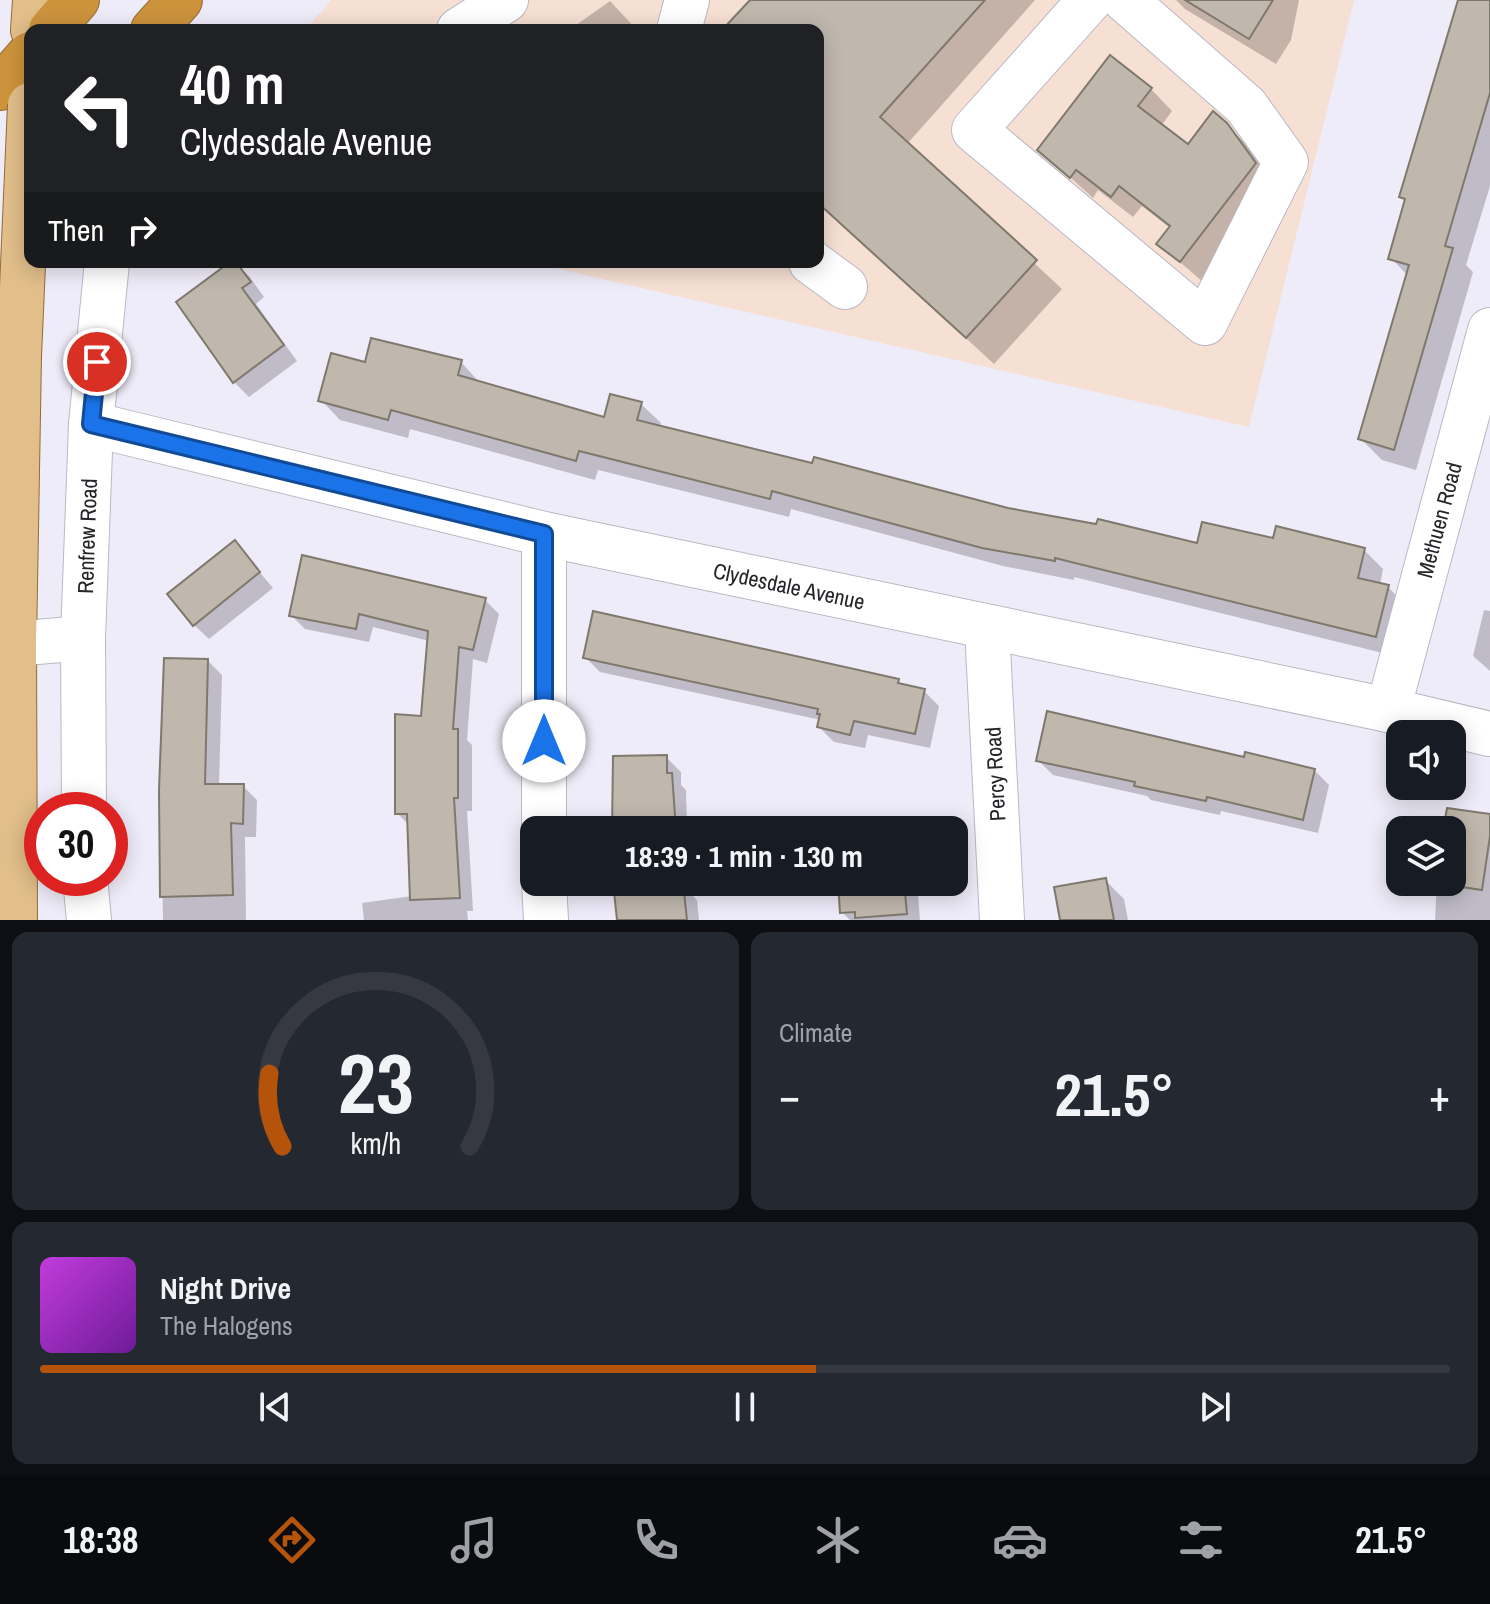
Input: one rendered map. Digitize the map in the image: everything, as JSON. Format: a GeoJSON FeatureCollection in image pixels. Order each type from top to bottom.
{"type":"FeatureCollection","features":[{"type":"Feature","properties":{"kind":"highway"},"geometry":{"type":"LineString","coordinates":[[56,24],[77,0]]}},
{"type":"Feature","properties":{"kind":"highway"},"geometry":{"type":"LineString","coordinates":[[158,24],[180,0]]}},
{"type":"Feature","properties":{"kind":"highway"},"geometry":{"type":"LineString","coordinates":[[0,88],[24,61]]}},
{"type":"Feature","properties":{"kind":"highway"},"geometry":{"type":"LineString","coordinates":[[0,206],[24,178]]}},
{"type":"Feature","properties":{"kind":"main road"},"geometry":{"type":"LineString","coordinates":[[33,24],[35,0]]}},
{"type":"Feature","properties":{"kind":"main road"},"geometry":{"type":"LineString","coordinates":[[15,920],[14,644],[19,356],[25,268]]}},
{"type":"Feature","properties":{"kind":"street"},"geometry":{"type":"LineString","coordinates":[[468,24],[506,0]]}},
{"type":"Feature","properties":{"kind":"street"},"geometry":{"type":"LineString","coordinates":[[681,24],[687,0]]}},
{"type":"Feature","properties":{"kind":"street"},"geometry":{"type":"LineString","coordinates":[[1090,0],[974,130],[1205,323],[1286,162],[1246,106],[1125,0]]}},
{"type":"Feature","properties":{"kind":"street","name":"Renfrew Road"},"geometry":{"type":"LineString","coordinates":[[84,792],[83,638],[91,424],[106,268]]}},
{"type":"Feature","properties":{"kind":"street","name":"Methuen Road"},"geometry":{"type":"LineString","coordinates":[[1388,710],[1490,330]]}},
{"type":"Feature","properties":{"kind":"street","name":"Clydesdale Avenue"},"geometry":{"type":"LineString","coordinates":[[91,424],[544,534],[1490,734]]}},
{"type":"Feature","properties":{"kind":"street"},"geometry":{"type":"LineString","coordinates":[[544,534],[544,816]]}},
{"type":"Feature","properties":{"kind":"street","name":"Percy Road"},"geometry":{"type":"LineString","coordinates":[[987,628],[1002,920]]}},
{"type":"Feature","properties":{"kind":"street"},"geometry":{"type":"LineString","coordinates":[[14,644],[83,638]]}},
{"type":"Feature","properties":{"kind":"street"},"geometry":{"type":"LineString","coordinates":[[87,896],[89,920]]}},
{"type":"Feature","properties":{"kind":"street"},"geometry":{"type":"LineString","coordinates":[[545,896],[546,920]]}},
{"type":"Feature","properties":{"kind":"shaded area"},"geometry":{"type":"Polygon","coordinates":[[[331,0],[1354,0],[1249,427],[554,268],[824,268],[824,24],[310,24],[331,0]]]}},
{"type":"Feature","properties":{"kind":"building"},"geometry":{"type":"Polygon","coordinates":[[[750,0],[985,0],[880,117],[1037,260],[966,338],[824,208],[824,24],[728,24],[750,0]]]}},
{"type":"Feature","properties":{"kind":"building"},"geometry":{"type":"Polygon","coordinates":[[[1185,0],[1273,0],[1249,39],[1185,0]]]}},
{"type":"Feature","properties":{"kind":"building"},"geometry":{"type":"Polygon","coordinates":[[[1458,0],[1490,0],[1490,93],[1445,246],[1453,248],[1394,450],[1358,439],[1409,265],[1388,259],[1405,199],[1399,197],[1458,0]]]}},
{"type":"Feature","properties":{"kind":"building"},"geometry":{"type":"Polygon","coordinates":[[[1110,55],[1152,88],[1138,106],[1188,144],[1213,111],[1227,123],[1256,163],[1180,262],[1156,244],[1170,226],[1119,186],[1111,197],[1076,170],[1070,178],[1037,150],[1110,55]]]}},
{"type":"Feature","properties":{"kind":"building"},"geometry":{"type":"Polygon","coordinates":[[[222,268],[240,268],[251,282],[242,288],[284,345],[233,383],[176,302],[222,268]]]}},
{"type":"Feature","properties":{"kind":"building"},"geometry":{"type":"Polygon","coordinates":[[[371,338],[462,360],[458,375],[604,417],[610,394],[642,402],[637,420],[812,463],[814,457],[1008,508],[1096,524],[1098,519],[1197,543],[1202,522],[1273,538],[1276,526],[1365,548],[1358,578],[1389,585],[1376,637],[1055,558],[1055,561],[982,548],[772,491],[770,499],[579,451],[576,461],[391,410],[388,420],[318,401],[331,353],[365,362],[371,338]]]}},
{"type":"Feature","properties":{"kind":"building"},"geometry":{"type":"Polygon","coordinates":[[[235,540],[260,572],[193,626],[167,594],[235,540]]]}},
{"type":"Feature","properties":{"kind":"building"},"geometry":{"type":"Polygon","coordinates":[[[302,555],[486,598],[473,650],[459,647],[453,729],[458,729],[458,798],[454,798],[460,898],[410,900],[407,814],[395,814],[395,714],[421,716],[428,631],[359,614],[356,629],[289,616],[302,555]]]}},
{"type":"Feature","properties":{"kind":"building"},"geometry":{"type":"Polygon","coordinates":[[[593,611],[899,679],[898,683],[925,689],[915,734],[854,721],[850,735],[817,727],[818,709],[583,658],[593,611]]]}},
{"type":"Feature","properties":{"kind":"building"},"geometry":{"type":"Polygon","coordinates":[[[164,658],[208,659],[205,784],[244,784],[243,824],[231,823],[233,895],[160,897],[159,790],[164,658]]]}},
{"type":"Feature","properties":{"kind":"building"},"geometry":{"type":"Polygon","coordinates":[[[1047,711],[1244,757],[1245,752],[1315,769],[1303,820],[1207,797],[1206,801],[1134,786],[1135,782],[1036,761],[1047,711]]]}},
{"type":"Feature","properties":{"kind":"building"},"geometry":{"type":"Polygon","coordinates":[[[667,755],[667,773],[672,773],[675,816],[612,816],[613,756],[667,755]]]}},
{"type":"Feature","properties":{"kind":"building"},"geometry":{"type":"Polygon","coordinates":[[[1447,808],[1490,814],[1482,890],[1466,888],[1466,816],[1446,816],[1447,808]]]}},
{"type":"Feature","properties":{"kind":"building"},"geometry":{"type":"Polygon","coordinates":[[[1106,878],[1114,920],[1060,920],[1054,887],[1106,878]]]}},
{"type":"Feature","properties":{"kind":"building"},"geometry":{"type":"Polygon","coordinates":[[[614,896],[684,896],[687,920],[617,920],[614,896]]]}},
{"type":"Feature","properties":{"kind":"building"},"geometry":{"type":"Polygon","coordinates":[[[839,896],[905,896],[907,914],[855,918],[855,912],[840,913],[839,896]]]}},
{"type":"Feature","properties":{"kind":"route"},"geometry":{"type":"LineString","coordinates":[[97,362],[91,424],[544,534],[544,741]]}}]}
